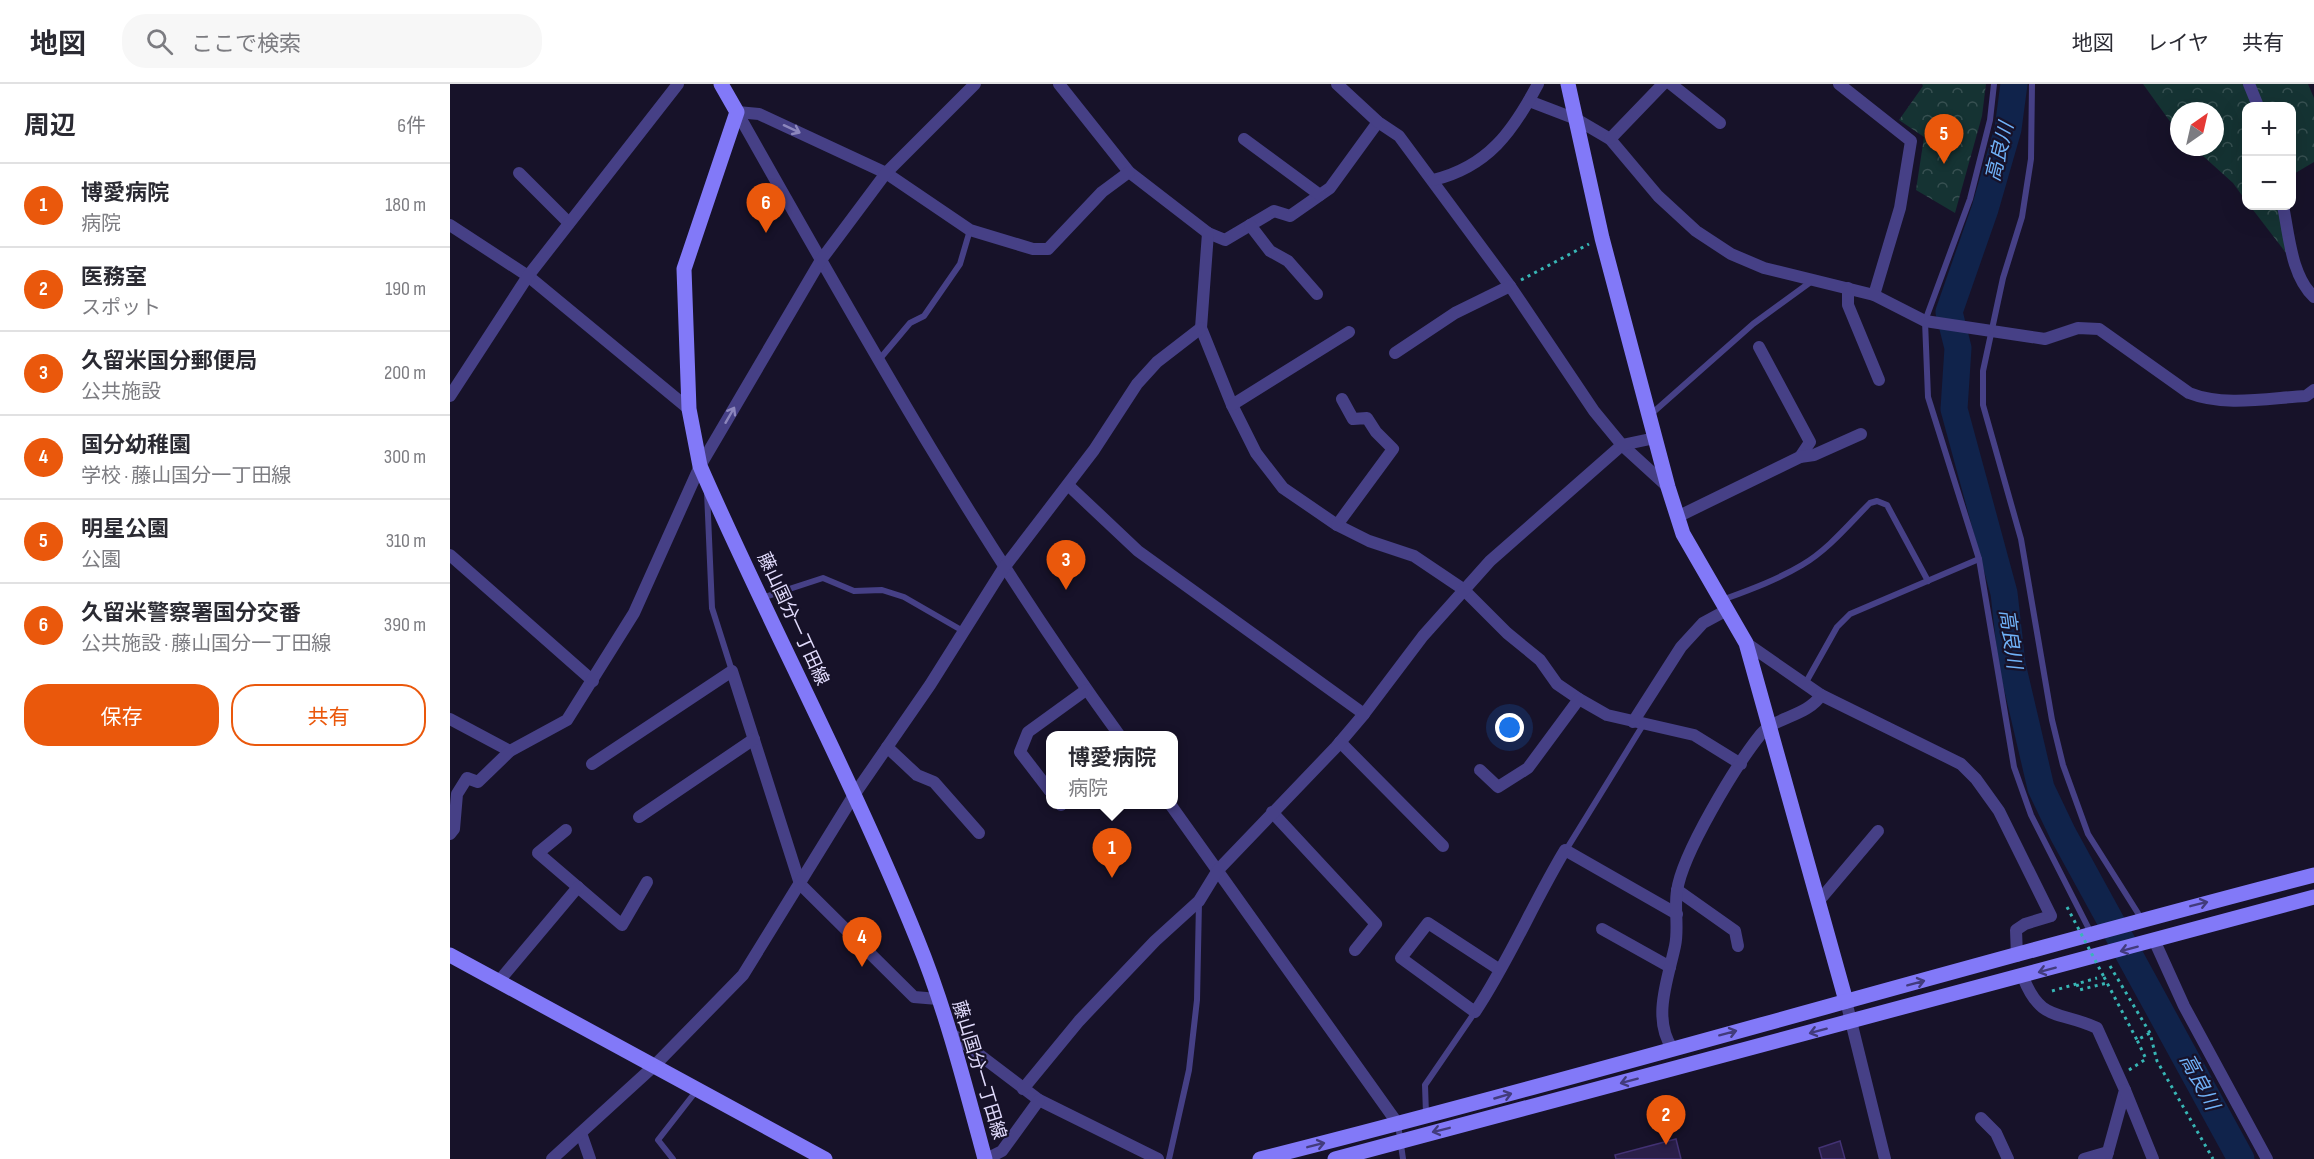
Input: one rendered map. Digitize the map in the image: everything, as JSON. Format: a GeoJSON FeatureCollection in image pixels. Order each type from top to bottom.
{"type":"FeatureCollection","features":[{"type":"Feature","properties":{"kind":"street"},"geometry":{"type":"LineString","coordinates":[[450,396],[528,276],[678,84]]}},
{"type":"Feature","properties":{"kind":"street"},"geometry":{"type":"LineString","coordinates":[[721,84],[878,360],[1003,569],[1117,731]]}},
{"type":"Feature","properties":{"kind":"street"},"geometry":{"type":"LineString","coordinates":[[450,834],[454,829],[457,794],[467,778],[478,782],[510,751],[567,720],[634,613],[703,473],[820,260],[886,173],[975,84]]}},
{"type":"Feature","properties":{"kind":"street"},"geometry":{"type":"LineString","coordinates":[[1059,84],[1129,172],[1208,232],[1225,240],[1274,211],[1290,216],[1320,195],[1347,168],[1378,122]]}},
{"type":"Feature","properties":{"kind":"street"},"geometry":{"type":"LineString","coordinates":[[1337,84],[1378,122],[1399,136],[1509,286],[1594,411],[1622,445],[1668,487]]}},
{"type":"Feature","properties":{"kind":"street"},"geometry":{"type":"LineString","coordinates":[[1433,180],[1457,174],[1492,150],[1514,127],[1538,84]]}},
{"type":"Feature","properties":{"kind":"street"},"geometry":{"type":"LineString","coordinates":[[1568,84],[1602,238],[1668,487],[1683,534],[1746,643],[1852,1021],[1885,1159]]}},
{"type":"Feature","properties":{"kind":"street"},"geometry":{"type":"LineString","coordinates":[[1610,139],[1663,84]]}},
{"type":"Feature","properties":{"kind":"street"},"geometry":{"type":"LineString","coordinates":[[1671,84],[1720,123]]}},
{"type":"Feature","properties":{"kind":"street"},"geometry":{"type":"LineString","coordinates":[[1839,84],[1911,141],[1900,208],[1874,295]]}},
{"type":"Feature","properties":{"kind":"street"},"geometry":{"type":"LineString","coordinates":[[2249,84],[2256,102]]}},
{"type":"Feature","properties":{"kind":"street"},"geometry":{"type":"LineString","coordinates":[[1529,101],[1576,119],[1610,139],[1658,196],[1696,231],[1731,254],[1753,263],[1874,295],[1925,321],[2045,339],[2078,328],[2099,329],[2189,393],[2202,398],[2238,400],[2306,396],[2314,390]]}},
{"type":"Feature","properties":{"kind":"street"},"geometry":{"type":"LineString","coordinates":[[736,112],[759,114],[886,173],[970,230],[1033,249],[1047,249],[1102,192],[1129,172]]}},
{"type":"Feature","properties":{"kind":"street","name":"藤山国分一丁田線"},"geometry":{"type":"LineString","coordinates":[[736,112],[684,269],[689,409],[703,473],[854,795],[918,940],[952,1034],[985,1159]]}},
{"type":"Feature","properties":{"kind":"street"},"geometry":{"type":"LineString","coordinates":[[1244,139],[1320,195]]}},
{"type":"Feature","properties":{"kind":"street"},"geometry":{"type":"LineString","coordinates":[[519,173],[569,223]]}},
{"type":"Feature","properties":{"kind":"street"},"geometry":{"type":"LineString","coordinates":[[2284,210],[2296,266],[2305,288],[2314,297]]}},
{"type":"Feature","properties":{"kind":"street"},"geometry":{"type":"LineString","coordinates":[[450,225],[528,276],[689,409]]}},
{"type":"Feature","properties":{"kind":"street"},"geometry":{"type":"LineString","coordinates":[[1250,225],[1270,251],[1288,261],[1317,294]]}},
{"type":"Feature","properties":{"kind":"street"},"geometry":{"type":"LineString","coordinates":[[1208,232],[1201,328],[1232,405],[1256,453],[1283,488],[1337,525],[1369,541],[1414,556],[1463,589],[1507,633],[1540,660],[1557,684],[1580,699],[1607,715],[1638,724],[1694,735],[1742,764]]}},
{"type":"Feature","properties":{"kind":"street"},"geometry":{"type":"LineString","coordinates":[[1395,353],[1455,314],[1509,286]]}},
{"type":"Feature","properties":{"kind":"street"},"geometry":{"type":"LineString","coordinates":[[1848,288],[1848,305],[1879,380]]}},
{"type":"Feature","properties":{"kind":"street"},"geometry":{"type":"LineString","coordinates":[[552,1159],[654,1066],[742,975],[854,795],[930,685],[1003,569],[1116,418],[1137,384],[1157,362],[1201,328]]}},
{"type":"Feature","properties":{"kind":"street"},"geometry":{"type":"LineString","coordinates":[[1232,405],[1349,332]]}},
{"type":"Feature","properties":{"kind":"street"},"geometry":{"type":"LineString","coordinates":[[1759,347],[1810,442],[1800,457]]}},
{"type":"Feature","properties":{"kind":"street"},"geometry":{"type":"LineString","coordinates":[[1337,525],[1394,449],[1376,432],[1367,418],[1353,419],[1342,399]]}},
{"type":"Feature","properties":{"kind":"street"},"geometry":{"type":"LineString","coordinates":[[1677,517],[1800,457],[1814,455],[1861,434]]}},
{"type":"Feature","properties":{"kind":"street"},"geometry":{"type":"LineString","coordinates":[[1023,1089],[1079,1021],[1155,941],[1199,901],[1218,870],[1340,742],[1423,636],[1490,561],[1622,445],[1655,438]]}},
{"type":"Feature","properties":{"kind":"street"},"geometry":{"type":"LineString","coordinates":[[1068,484],[1138,551],[1364,714]]}},
{"type":"Feature","properties":{"kind":"street"},"geometry":{"type":"LineString","coordinates":[[450,555],[593,681]]}},
{"type":"Feature","properties":{"kind":"street"},"geometry":{"type":"LineString","coordinates":[[1638,724],[1681,647],[1724,605]]}},
{"type":"Feature","properties":{"kind":"street"},"geometry":{"type":"LineString","coordinates":[[1746,643],[1821,695],[1961,764],[1989,794],[2051,916],[2025,924],[2016,930],[2017,956]]}},
{"type":"Feature","properties":{"kind":"street"},"geometry":{"type":"LineString","coordinates":[[592,764],[732,671],[800,884],[914,997],[938,999]]}},
{"type":"Feature","properties":{"kind":"street"},"geometry":{"type":"LineString","coordinates":[[1046,786],[1020,752],[1028,732],[1086,690]]}},
{"type":"Feature","properties":{"kind":"street"},"geometry":{"type":"LineString","coordinates":[[1672,1048],[1664,1036],[1661,1013],[1676,941],[1677,890],[1694,843],[1763,731],[1816,703],[1821,695]]}},
{"type":"Feature","properties":{"kind":"street"},"geometry":{"type":"LineString","coordinates":[[1480,770],[1498,787],[1528,768],[1580,699]]}},
{"type":"Feature","properties":{"kind":"street"},"geometry":{"type":"LineString","coordinates":[[450,719],[510,751]]}},
{"type":"Feature","properties":{"kind":"street"},"geometry":{"type":"LineString","coordinates":[[639,817],[754,739]]}},
{"type":"Feature","properties":{"kind":"street"},"geometry":{"type":"LineString","coordinates":[[1340,742],[1443,846]]}},
{"type":"Feature","properties":{"kind":"street"},"geometry":{"type":"LineString","coordinates":[[887,747],[917,775],[934,782],[979,833]]}},
{"type":"Feature","properties":{"kind":"street"},"geometry":{"type":"LineString","coordinates":[[1174,809],[1398,1124]]}},
{"type":"Feature","properties":{"kind":"street"},"geometry":{"type":"LineString","coordinates":[[1272,812],[1376,924],[1355,950]]}},
{"type":"Feature","properties":{"kind":"street"},"geometry":{"type":"LineString","coordinates":[[566,830],[538,853],[622,925],[647,882]]}},
{"type":"Feature","properties":{"kind":"street"},"geometry":{"type":"LineString","coordinates":[[1818,902],[1878,831]]}},
{"type":"Feature","properties":{"kind":"street"},"geometry":{"type":"LineString","coordinates":[[1500,969],[1428,923],[1401,958],[1475,1012],[1500,969],[1538,896],[1565,850],[1677,914]]}},
{"type":"Feature","properties":{"kind":"street"},"geometry":{"type":"LineString","coordinates":[[1260,1159],[1426,1117],[1672,1048],[2017,956],[2142,919],[2314,874]]}},
{"type":"Feature","properties":{"kind":"street"},"geometry":{"type":"LineString","coordinates":[[499,981],[578,887]]}},
{"type":"Feature","properties":{"kind":"street"},"geometry":{"type":"LineString","coordinates":[[1677,890],[1735,931],[1738,946]]}},
{"type":"Feature","properties":{"kind":"street"},"geometry":{"type":"LineString","coordinates":[[1335,1159],[2104,956],[2314,897]]}},
{"type":"Feature","properties":{"kind":"street"},"geometry":{"type":"LineString","coordinates":[[1602,930],[1670,967]]}},
{"type":"Feature","properties":{"kind":"street"},"geometry":{"type":"LineString","coordinates":[[2155,942],[2184,1006],[2267,1159]]}},
{"type":"Feature","properties":{"kind":"street"},"geometry":{"type":"LineString","coordinates":[[450,955],[825,1159]]}},
{"type":"Feature","properties":{"kind":"street"},"geometry":{"type":"LineString","coordinates":[[2023,976],[2036,1003],[2044,1010],[2097,1028],[2153,1159]]}},
{"type":"Feature","properties":{"kind":"street"},"geometry":{"type":"LineString","coordinates":[[952,1034],[1039,1100],[1158,1159]]}},
{"type":"Feature","properties":{"kind":"street"},"geometry":{"type":"LineString","coordinates":[[2084,1159],[2107,1156],[2125,1090]]}},
{"type":"Feature","properties":{"kind":"street"},"geometry":{"type":"LineString","coordinates":[[985,1159],[1002,1151],[1039,1100]]}},
{"type":"Feature","properties":{"kind":"street"},"geometry":{"type":"LineString","coordinates":[[1981,1118],[1996,1133],[2008,1159]]}},
{"type":"Feature","properties":{"kind":"street"},"geometry":{"type":"LineString","coordinates":[[581,1133],[590,1159]]}},
{"type":"Feature","properties":{"kind":"lane"},"geometry":{"type":"LineString","coordinates":[[1994,84],[1990,120],[1970,199],[1925,321],[1928,397],[1979,559],[2014,766],[2031,815],[2091,934]]}},
{"type":"Feature","properties":{"kind":"lane"},"geometry":{"type":"LineString","coordinates":[[2032,84],[2031,159],[2022,218],[2003,278],[1983,371],[1983,405],[2021,539],[2062,765],[2088,834],[2142,919]]}},
{"type":"Feature","properties":{"kind":"lane"},"geometry":{"type":"LineString","coordinates":[[878,360],[910,323],[924,316],[960,264],[970,230]]}},
{"type":"Feature","properties":{"kind":"lane"},"geometry":{"type":"LineString","coordinates":[[1649,417],[1753,324],[1814,280]]}},
{"type":"Feature","properties":{"kind":"lane"},"geometry":{"type":"LineString","coordinates":[[703,473],[712,608],[732,671]]}},
{"type":"Feature","properties":{"kind":"lane"},"geometry":{"type":"LineString","coordinates":[[1724,605],[1804,564],[1834,540],[1870,503],[1877,501],[1887,505],[1928,581]]}},
{"type":"Feature","properties":{"kind":"lane"},"geometry":{"type":"LineString","coordinates":[[1805,684],[1837,627],[1850,614],[1979,559]]}},
{"type":"Feature","properties":{"kind":"lane"},"geometry":{"type":"LineString","coordinates":[[762,598],[823,578],[854,591],[882,591],[904,597],[963,631]]}},
{"type":"Feature","properties":{"kind":"lane"},"geometry":{"type":"LineString","coordinates":[[1565,850],[1638,724]]}},
{"type":"Feature","properties":{"kind":"lane"},"geometry":{"type":"LineString","coordinates":[[1169,1159],[1189,1070],[1197,1000],[1199,901]]}},
{"type":"Feature","properties":{"kind":"lane"},"geometry":{"type":"LineString","coordinates":[[1426,1117],[1425,1085],[1475,1012]]}},
{"type":"Feature","properties":{"kind":"lane"},"geometry":{"type":"LineString","coordinates":[[674,1159],[658,1140],[697,1090]]}},
{"type":"Feature","properties":{"kind":"lane"},"geometry":{"type":"LineString","coordinates":[[1398,1124],[1403,1159]]}},
{"type":"Feature","properties":{"kind":"path"},"geometry":{"type":"LineString","coordinates":[[1509,286],[1602,238]]}},
{"type":"Feature","properties":{"kind":"path"},"geometry":{"type":"LineString","coordinates":[[2067,907],[2146,1059],[2118,1077]]}},
{"type":"Feature","properties":{"kind":"path"},"geometry":{"type":"LineString","coordinates":[[2104,956],[2150,1033],[2157,1061],[2213,1159]]}},
{"type":"Feature","properties":{"kind":"path"},"geometry":{"type":"LineString","coordinates":[[2052,991],[2097,978]]}},
{"type":"Feature","properties":{"kind":"path"},"geometry":{"type":"LineString","coordinates":[[2077,984],[2079,990],[2107,983]]}},
{"type":"Feature","properties":{"kind":"path"},"geometry":{"type":"LineString","coordinates":[[2137,1040],[2150,1033]]}},
{"type":"Feature","properties":{"kind":"green space"},"geometry":{"type":"Polygon","coordinates":[[[1922,84],[1986,84],[1982,116],[1955,213],[1916,190],[1924,137],[1899,120],[1923,86],[1922,84]]]}},
{"type":"Feature","properties":{"kind":"green space"},"geometry":{"type":"Polygon","coordinates":[[[2143,84],[2308,84],[2314,98],[2314,162],[2296,173],[2296,102],[2242,102],[2242,195],[2233,183],[2203,156],[2224,156],[2224,102],[2170,102],[2170,122],[2143,84]]]}},
{"type":"Feature","properties":{"kind":"green space"},"geometry":{"type":"Polygon","coordinates":[[[2253,210],[2284,210],[2296,266],[2253,210]]]}},
{"type":"Feature","properties":{"kind":"building"},"geometry":{"type":"Polygon","coordinates":[[[1676,1139],[1681,1159],[1616,1159],[1615,1155],[1676,1139]]]}},
{"type":"Feature","properties":{"kind":"building"},"geometry":{"type":"Polygon","coordinates":[[[1840,1141],[1845,1159],[1822,1159],[1819,1148],[1840,1141]]]}},
{"type":"Feature","properties":{"kind":"waterway","name":"高良川"},"geometry":{"type":"LineString","coordinates":[[2014,84],[2008,129],[1985,209],[1949,312],[1958,348],[1954,409],[2004,593],[2012,664],[2041,788],[2063,834],[2241,1159]]}},
{"type":"Feature","properties":{"kind":"place","name":"明星公園"},"geometry":{"type":"Point","coordinates":[1944,164]}},
{"type":"Feature","properties":{"kind":"place","name":"久留米警察署国分交番"},"geometry":{"type":"Point","coordinates":[766,233]}},
{"type":"Feature","properties":{"kind":"place","name":"久留米国分郵便局"},"geometry":{"type":"Point","coordinates":[1066,590]}},
{"type":"Feature","properties":{"kind":"place","name":"博愛病院"},"geometry":{"type":"Point","coordinates":[1112,878]}},
{"type":"Feature","properties":{"kind":"place","name":"国分幼稚園"},"geometry":{"type":"Point","coordinates":[862,967]}},
{"type":"Feature","properties":{"kind":"place","name":"医務室"},"geometry":{"type":"Point","coordinates":[1666,1145]}}]}
